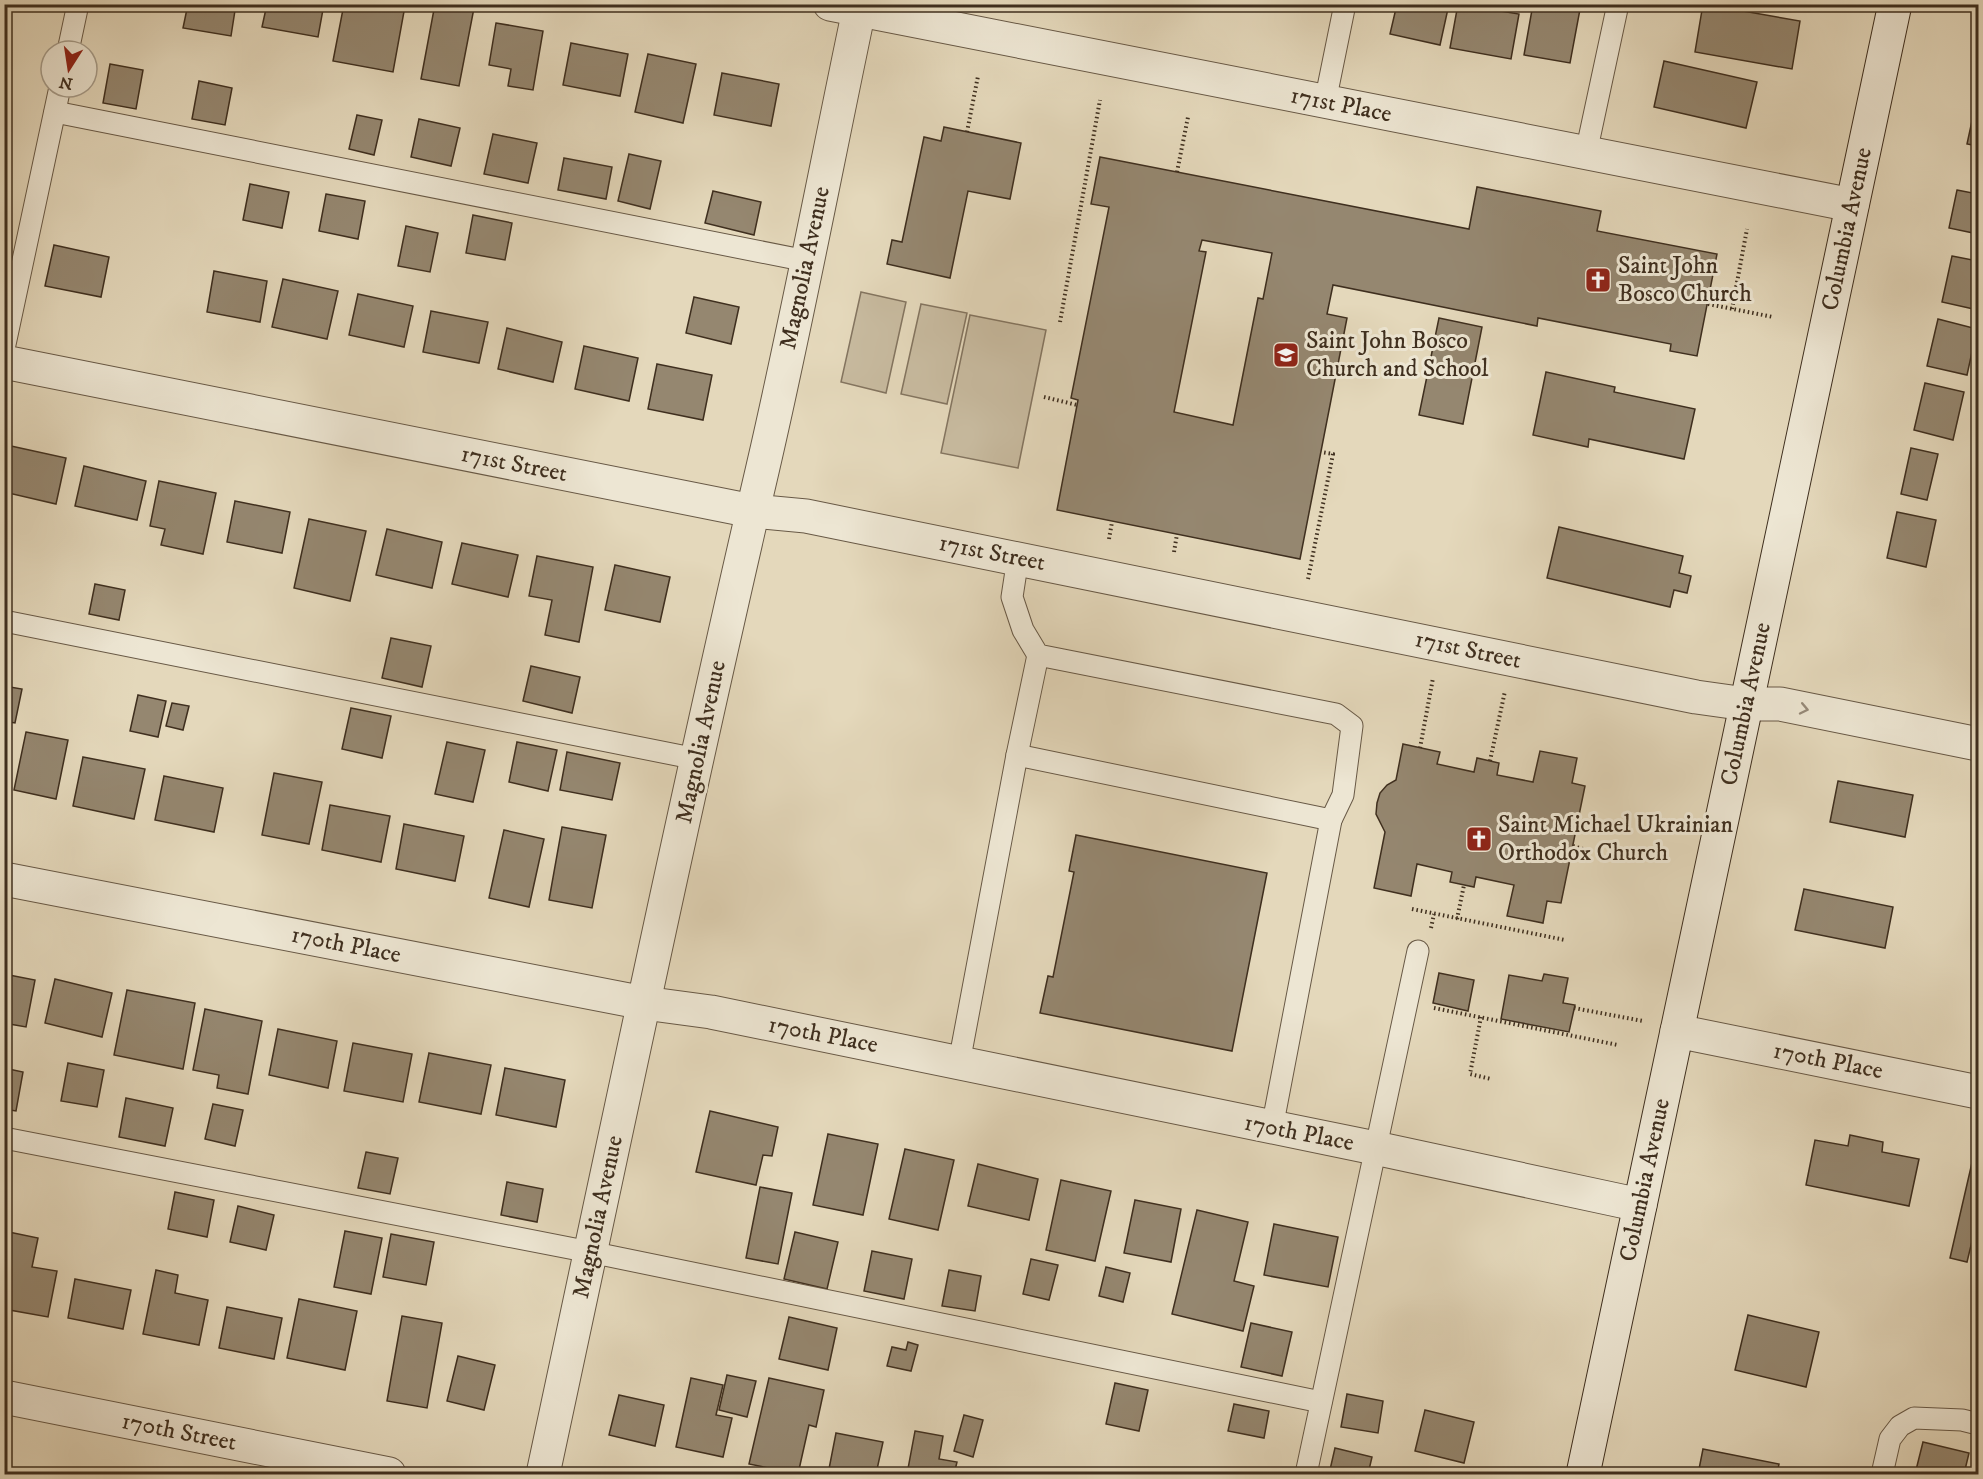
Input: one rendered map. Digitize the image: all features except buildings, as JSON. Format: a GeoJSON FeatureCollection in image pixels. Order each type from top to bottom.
{"type":"FeatureCollection","features":[{"type":"Feature","properties":{"kind":"street","name":"Columbia Avenue"},"geometry":{"type":"LineString","coordinates":[[1583,1474],[1895,4]]}},
{"type":"Feature","properties":{"kind":"street","name":"171st Place"},"geometry":{"type":"LineString","coordinates":[[850,6],[1852,205]]}},
{"type":"Feature","properties":{"kind":"street","name":"Magnolia Avenue"},"geometry":{"type":"LineString","coordinates":[[543,1474],[807,261],[850,6]]}},
{"type":"Feature","properties":{"kind":"street","name":"171st Street"},"geometry":{"type":"LineString","coordinates":[[4,362],[752,511],[806,516],[1696,697],[1746,704],[1780,704],[1978,744]]}},
{"type":"Feature","properties":{"kind":"street","name":"170th Place"},"geometry":{"type":"LineString","coordinates":[[4,879],[644,1003],[711,1012],[1376,1148],[1640,1205]]}},
{"type":"Feature","properties":{"kind":"street","name":"170th Place"},"geometry":{"type":"LineString","coordinates":[[1677,1031],[1978,1092]]}},
{"type":"Feature","properties":{"kind":"street","name":"170th Street"},"geometry":{"type":"LineString","coordinates":[[4,1397],[389,1474]]}},
{"type":"Feature","properties":{"kind":"lane"},"geometry":{"type":"LineString","coordinates":[[71,39],[78,4]]}},
{"type":"Feature","properties":{"kind":"lane"},"geometry":{"type":"LineString","coordinates":[[1325,102],[1345,4]]}},
{"type":"Feature","properties":{"kind":"lane"},"geometry":{"type":"LineString","coordinates":[[1586,153],[1618,4]]}},
{"type":"Feature","properties":{"kind":"lane"},"geometry":{"type":"LineString","coordinates":[[4,349],[58,99]]}},
{"type":"Feature","properties":{"kind":"lane"},"geometry":{"type":"LineString","coordinates":[[55,112],[807,261]]}},
{"type":"Feature","properties":{"kind":"lane"},"geometry":{"type":"LineString","coordinates":[[958,1063],[1038,655],[1023,630],[1012,597],[1018,558]]}},
{"type":"Feature","properties":{"kind":"lane"},"geometry":{"type":"LineString","coordinates":[[4,621],[697,759]]}},
{"type":"Feature","properties":{"kind":"lane"},"geometry":{"type":"LineString","coordinates":[[1038,655],[1336,714],[1352,726],[1342,795],[1331,820],[1272,1128]]}},
{"type":"Feature","properties":{"kind":"lane"},"geometry":{"type":"LineString","coordinates":[[1017,754],[1331,820]]}},
{"type":"Feature","properties":{"kind":"lane"},"geometry":{"type":"LineString","coordinates":[[1306,1474],[1418,951]]}},
{"type":"Feature","properties":{"kind":"lane"},"geometry":{"type":"LineString","coordinates":[[4,1138],[590,1252],[1321,1402]]}},
{"type":"Feature","properties":{"kind":"lane"},"geometry":{"type":"LineString","coordinates":[[1882,1474],[1890,1439],[1900,1425],[1914,1418],[1962,1420],[1978,1424]]}},
{"type":"Feature","properties":{"kind":"path"},"geometry":{"type":"LineString","coordinates":[[967,132],[978,76]]}},
{"type":"Feature","properties":{"kind":"path"},"geometry":{"type":"LineString","coordinates":[[1060,322],[1100,100]]}},
{"type":"Feature","properties":{"kind":"path"},"geometry":{"type":"LineString","coordinates":[[1177,172],[1188,117]]}},
{"type":"Feature","properties":{"kind":"path"},"geometry":{"type":"LineString","coordinates":[[1732,309],[1747,229]]}},
{"type":"Feature","properties":{"kind":"path"},"geometry":{"type":"LineString","coordinates":[[1708,304],[1773,317]]}},
{"type":"Feature","properties":{"kind":"path"},"geometry":{"type":"LineString","coordinates":[[1044,397],[1077,405]]}},
{"type":"Feature","properties":{"kind":"path"},"geometry":{"type":"LineString","coordinates":[[1308,579],[1333,454],[1321,452]]}},
{"type":"Feature","properties":{"kind":"path"},"geometry":{"type":"LineString","coordinates":[[1109,538],[1112,522]]}},
{"type":"Feature","properties":{"kind":"path"},"geometry":{"type":"LineString","coordinates":[[1174,552],[1177,534]]}},
{"type":"Feature","properties":{"kind":"path"},"geometry":{"type":"LineString","coordinates":[[1420,748],[1434,672]]}},
{"type":"Feature","properties":{"kind":"path"},"geometry":{"type":"LineString","coordinates":[[1490,760],[1506,686]]}},
{"type":"Feature","properties":{"kind":"path"},"geometry":{"type":"LineString","coordinates":[[1573,846],[1583,849]]}},
{"type":"Feature","properties":{"kind":"path"},"geometry":{"type":"LineString","coordinates":[[1457,919],[1464,885]]}},
{"type":"Feature","properties":{"kind":"path"},"geometry":{"type":"LineString","coordinates":[[1412,909],[1565,940]]}},
{"type":"Feature","properties":{"kind":"path"},"geometry":{"type":"LineString","coordinates":[[1407,1002],[1618,1045]]}},
{"type":"Feature","properties":{"kind":"path"},"geometry":{"type":"LineString","coordinates":[[1574,1008],[1643,1021]]}},
{"type":"Feature","properties":{"kind":"path"},"geometry":{"type":"LineString","coordinates":[[1481,1017],[1470,1074],[1491,1079]]}},
{"type":"Feature","properties":{"kind":"shaded area"},"geometry":{"type":"Polygon","coordinates":[[[861,292],[906,302],[886,393],[841,382],[861,292]]]}},
{"type":"Feature","properties":{"kind":"shaded area"},"geometry":{"type":"Polygon","coordinates":[[[921,304],[967,313],[947,404],[901,394],[921,304]]]}},
{"type":"Feature","properties":{"kind":"shaded area"},"geometry":{"type":"Polygon","coordinates":[[[970,315],[1046,330],[1018,468],[941,453],[970,315]]]}},
{"type":"Feature","properties":{"kind":"place","name":"Saint John Bosco Church"},"geometry":{"type":"Point","coordinates":[1598,280]}},
{"type":"Feature","properties":{"kind":"place","name":"Saint John Bosco Church and School"},"geometry":{"type":"Point","coordinates":[1286,355]}},
{"type":"Feature","properties":{"kind":"place","name":"Saint Michael Ukrainian Orthodox Church"},"geometry":{"type":"Point","coordinates":[1479,839]}}]}
